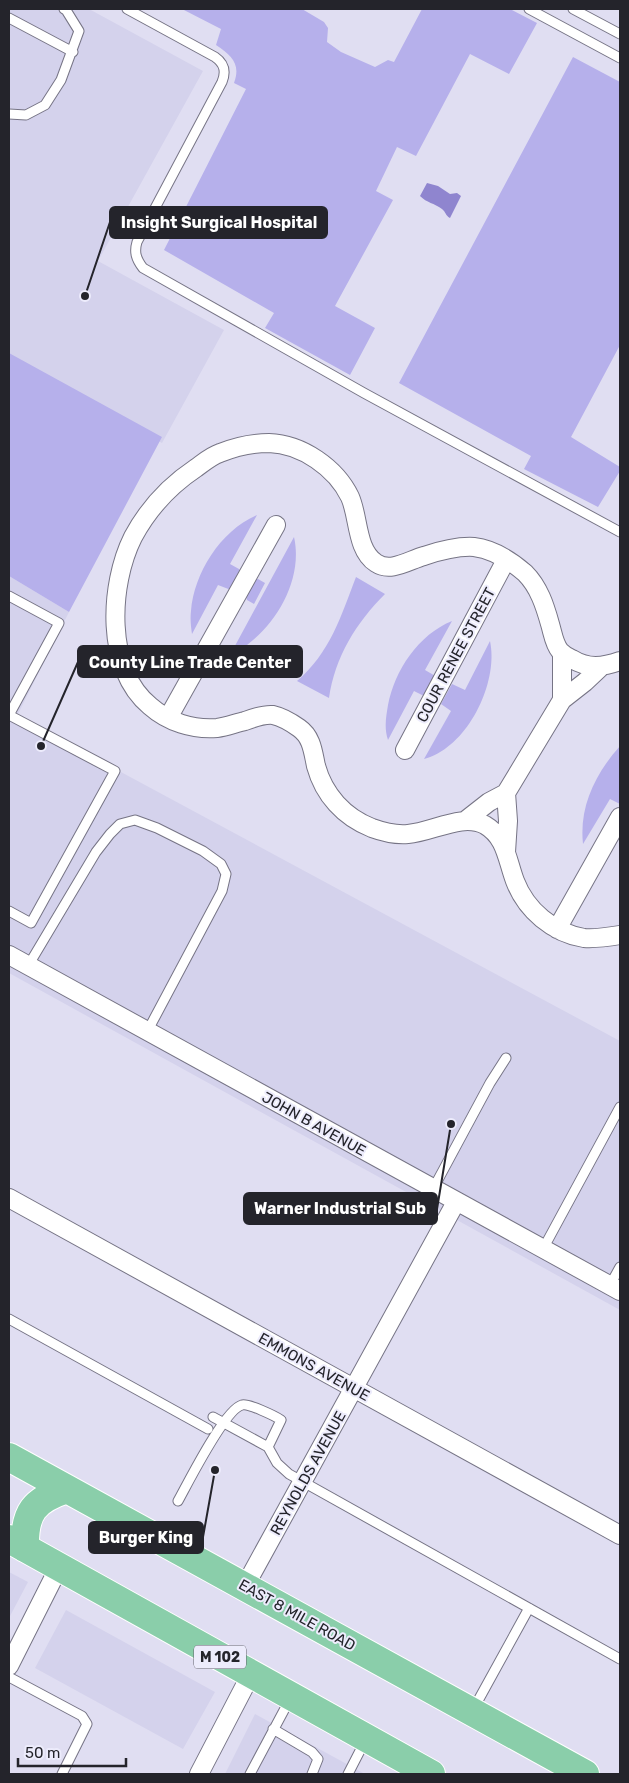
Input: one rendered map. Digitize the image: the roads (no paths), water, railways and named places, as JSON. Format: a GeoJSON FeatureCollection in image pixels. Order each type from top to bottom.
{"type":"FeatureCollection","features":[{"type":"Feature","properties":{"kind":"highway","name":"EAST 8 MILE ROAD"},"geometry":{"type":"LineString","coordinates":[[9,1456],[585,1774]]}},
{"type":"Feature","properties":{"kind":"highway"},"geometry":{"type":"LineString","coordinates":[[17,1543],[24,1532],[29,1513],[42,1500],[67,1489]]}},
{"type":"Feature","properties":{"kind":"highway","name":"M 102"},"geometry":{"type":"LineString","coordinates":[[17,1543],[431,1774]]}},
{"type":"Feature","properties":{"kind":"street"},"geometry":{"type":"LineString","coordinates":[[562,700],[562,654],[553,637],[542,599],[534,583],[523,572],[487,550],[471,547],[424,556],[397,566],[382,567],[371,560],[364,548],[350,498],[334,474],[315,458],[295,449],[272,443],[245,445],[216,454],[169,488],[154,505],[134,536],[127,553],[118,589],[115,611],[117,646],[123,668],[143,700],[168,718],[180,724],[199,728],[218,728],[273,715],[282,719],[302,730],[308,737],[323,784],[330,798],[344,812],[370,827],[391,833],[407,834],[458,822],[476,822],[496,833],[503,842],[514,877],[525,901],[538,915],[557,929],[587,938],[620,935]]}},
{"type":"Feature","properties":{"kind":"street"},"geometry":{"type":"LineString","coordinates":[[168,718],[276,525]]}},
{"type":"Feature","properties":{"kind":"street","name":"COUR RENEE STREET"},"geometry":{"type":"LineString","coordinates":[[405,750],[506,560]]}},
{"type":"Feature","properties":{"kind":"street"},"geometry":{"type":"LineString","coordinates":[[562,654],[578,663],[592,667],[620,661]]}},
{"type":"Feature","properties":{"kind":"street"},"geometry":{"type":"LineString","coordinates":[[458,822],[506,793],[562,700],[602,666]]}},
{"type":"Feature","properties":{"kind":"street"},"geometry":{"type":"LineString","coordinates":[[506,793],[508,822],[506,852]]}},
{"type":"Feature","properties":{"kind":"street"},"geometry":{"type":"LineString","coordinates":[[557,929],[620,817]]}},
{"type":"Feature","properties":{"kind":"street","name":"JOHN B AVENUE"},"geometry":{"type":"LineString","coordinates":[[9,955],[615,1288]]}},
{"type":"Feature","properties":{"kind":"street","name":"EMMONS AVENUE"},"geometry":{"type":"LineString","coordinates":[[9,1198],[620,1535]]}},
{"type":"Feature","properties":{"kind":"street","name":"REYNOLDS AVENUE"},"geometry":{"type":"LineString","coordinates":[[246,1586],[456,1202]]}},
{"type":"Feature","properties":{"kind":"street"},"geometry":{"type":"LineString","coordinates":[[9,1665],[59,1567]]}},
{"type":"Feature","properties":{"kind":"street"},"geometry":{"type":"LineString","coordinates":[[198,1774],[251,1674]]}},
{"type":"Feature","properties":{"kind":"lane"},"geometry":{"type":"LineString","coordinates":[[9,114],[26,115],[45,105],[61,80],[79,31],[64,9]]}},
{"type":"Feature","properties":{"kind":"lane"},"geometry":{"type":"LineString","coordinates":[[127,9],[215,57],[223,65],[225,71],[222,82],[137,242],[136,258],[143,268],[364,393],[620,532]]}},
{"type":"Feature","properties":{"kind":"lane"},"geometry":{"type":"LineString","coordinates":[[528,9],[620,58]]}},
{"type":"Feature","properties":{"kind":"lane"},"geometry":{"type":"LineString","coordinates":[[573,9],[620,34]]}},
{"type":"Feature","properties":{"kind":"lane"},"geometry":{"type":"LineString","coordinates":[[9,18],[72,52]]}},
{"type":"Feature","properties":{"kind":"lane"},"geometry":{"type":"LineString","coordinates":[[9,596],[59,623],[9,715],[115,771],[31,923],[9,911]]}},
{"type":"Feature","properties":{"kind":"lane"},"geometry":{"type":"LineString","coordinates":[[28,966],[96,852],[120,824],[135,820],[157,828],[203,851],[221,864],[226,874],[222,891],[147,1032]]}},
{"type":"Feature","properties":{"kind":"lane"},"geometry":{"type":"LineString","coordinates":[[433,1189],[490,1083],[506,1058]]}},
{"type":"Feature","properties":{"kind":"lane"},"geometry":{"type":"LineString","coordinates":[[543,1249],[620,1107]]}},
{"type":"Feature","properties":{"kind":"lane"},"geometry":{"type":"LineString","coordinates":[[615,1288],[620,1267]]}},
{"type":"Feature","properties":{"kind":"lane"},"geometry":{"type":"LineString","coordinates":[[9,1319],[208,1429]]}},
{"type":"Feature","properties":{"kind":"lane"},"geometry":{"type":"LineString","coordinates":[[178,1501],[223,1422],[235,1409],[243,1404],[280,1418],[281,1422],[268,1447]]}},
{"type":"Feature","properties":{"kind":"lane"},"geometry":{"type":"LineString","coordinates":[[214,1417],[268,1447],[281,1468],[620,1659]]}},
{"type":"Feature","properties":{"kind":"lane"},"geometry":{"type":"LineString","coordinates":[[472,1711],[529,1608]]}},
{"type":"Feature","properties":{"kind":"lane"},"geometry":{"type":"LineString","coordinates":[[9,1665],[82,1716],[87,1724],[62,1774]]}},
{"type":"Feature","properties":{"kind":"lane"},"geometry":{"type":"LineString","coordinates":[[250,1774],[291,1696]]}},
{"type":"Feature","properties":{"kind":"lane"},"geometry":{"type":"LineString","coordinates":[[273,1729],[312,1752],[318,1760],[312,1774]]}},
{"type":"Feature","properties":{"kind":"lane"},"geometry":{"type":"LineString","coordinates":[[348,1774],[366,1738]]}},
{"type":"Feature","properties":{"kind":"place","name":"Insight Surgical Hospital"},"geometry":{"type":"Point","coordinates":[85,296]}},
{"type":"Feature","properties":{"kind":"place","name":"County Line Trade Center"},"geometry":{"type":"Point","coordinates":[41,746]}},
{"type":"Feature","properties":{"kind":"place","name":"Warner Industrial Sub"},"geometry":{"type":"Point","coordinates":[451,1124]}},
{"type":"Feature","properties":{"kind":"place","name":"Burger King"},"geometry":{"type":"Point","coordinates":[215,1470]}}]}
